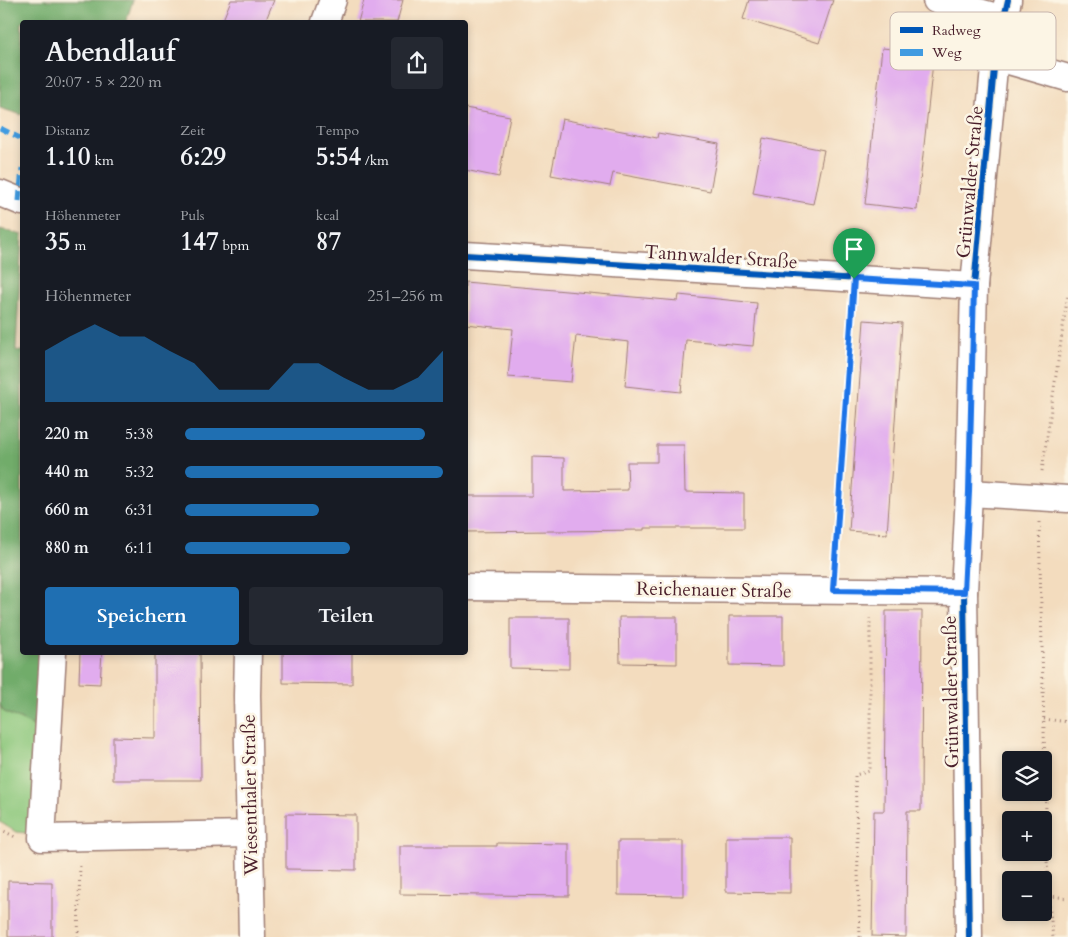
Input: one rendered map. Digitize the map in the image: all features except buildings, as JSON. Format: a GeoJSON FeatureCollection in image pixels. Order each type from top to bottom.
{"type":"FeatureCollection","features":[{"type":"Feature","properties":{"kind":"street"},"geometry":{"type":"LineString","coordinates":[[325,20],[333,0]]}},
{"type":"Feature","properties":{"kind":"street"},"geometry":{"type":"LineString","coordinates":[[936,0],[1006,10]]}},
{"type":"Feature","properties":{"kind":"street","name":"Grünwalder Straße"},"geometry":{"type":"LineString","coordinates":[[970,937],[964,592],[969,492],[974,286],[994,70]]}},
{"type":"Feature","properties":{"kind":"street"},"geometry":{"type":"LineString","coordinates":[[1040,70],[1068,78]]}},
{"type":"Feature","properties":{"kind":"street"},"geometry":{"type":"LineString","coordinates":[[0,193],[20,201]]}},
{"type":"Feature","properties":{"kind":"street","name":"Tannwalder Straße"},"geometry":{"type":"LineString","coordinates":[[468,255],[974,286]]}},
{"type":"Feature","properties":{"kind":"street"},"geometry":{"type":"LineString","coordinates":[[969,492],[1068,499]]}},
{"type":"Feature","properties":{"kind":"street","name":"Reichenauer Straße"},"geometry":{"type":"LineString","coordinates":[[468,587],[964,592]]}},
{"type":"Feature","properties":{"kind":"street"},"geometry":{"type":"LineString","coordinates":[[53,655],[42,838],[249,834]]}},
{"type":"Feature","properties":{"kind":"street","name":"Wiesenthaler Straße"},"geometry":{"type":"LineString","coordinates":[[248,655],[249,834],[252,937]]}},
{"type":"Feature","properties":{"kind":"path"},"geometry":{"type":"LineString","coordinates":[[833,590],[854,279]]}},
{"type":"Feature","properties":{"kind":"path"},"geometry":{"type":"LineString","coordinates":[[1047,871],[1038,497],[1068,293]]}},
{"type":"Feature","properties":{"kind":"path"},"geometry":{"type":"LineString","coordinates":[[860,937],[855,775],[870,771],[870,591]]}},
{"type":"Feature","properties":{"kind":"path"},"geometry":{"type":"LineString","coordinates":[[1044,719],[1068,722]]}},
{"type":"Feature","properties":{"kind":"path"},"geometry":{"type":"LineString","coordinates":[[78,937],[81,838]]}},
{"type":"Feature","properties":{"kind":"path"},"geometry":{"type":"LineString","coordinates":[[1052,896],[1068,898]]}},
{"type":"Feature","properties":{"kind":"path"},"geometry":{"type":"LineString","coordinates":[[1051,921],[1053,937]]}},
{"type":"Feature","properties":{"kind":"green space"},"geometry":{"type":"Polygon","coordinates":[[[0,0],[133,0],[127,20],[20,20],[20,114],[0,108],[0,0]]]}},
{"type":"Feature","properties":{"kind":"green space"},"geometry":{"type":"Polygon","coordinates":[[[0,229],[20,234],[16,350],[20,351],[20,655],[48,655],[44,731],[3,711],[0,704],[0,229]]]}},
{"type":"Feature","properties":{"kind":"green space"},"geometry":{"type":"Polygon","coordinates":[[[0,704],[3,711],[44,731],[37,834],[16,832],[0,822],[0,704]]]}},
{"type":"Feature","properties":{"kind":"marked path"},"geometry":{"type":"LineString","coordinates":[[0,128],[20,138]]}},
{"type":"Feature","properties":{"kind":"marked path"},"geometry":{"type":"LineString","coordinates":[[19,201],[20,190]]}},
{"type":"Feature","properties":{"kind":"cycle path"},"geometry":{"type":"LineString","coordinates":[[1005,12],[1008,0]]}},
{"type":"Feature","properties":{"kind":"cycle path"},"geometry":{"type":"LineString","coordinates":[[969,937],[964,592],[969,493],[974,286],[994,70]]}},
{"type":"Feature","properties":{"kind":"cycle path"},"geometry":{"type":"LineString","coordinates":[[468,255],[974,286]]}},
{"type":"Feature","properties":{"kind":"route"},"geometry":{"type":"LineString","coordinates":[[854,279],[974,286],[969,492],[964,592],[833,590],[854,279]]}}]}
